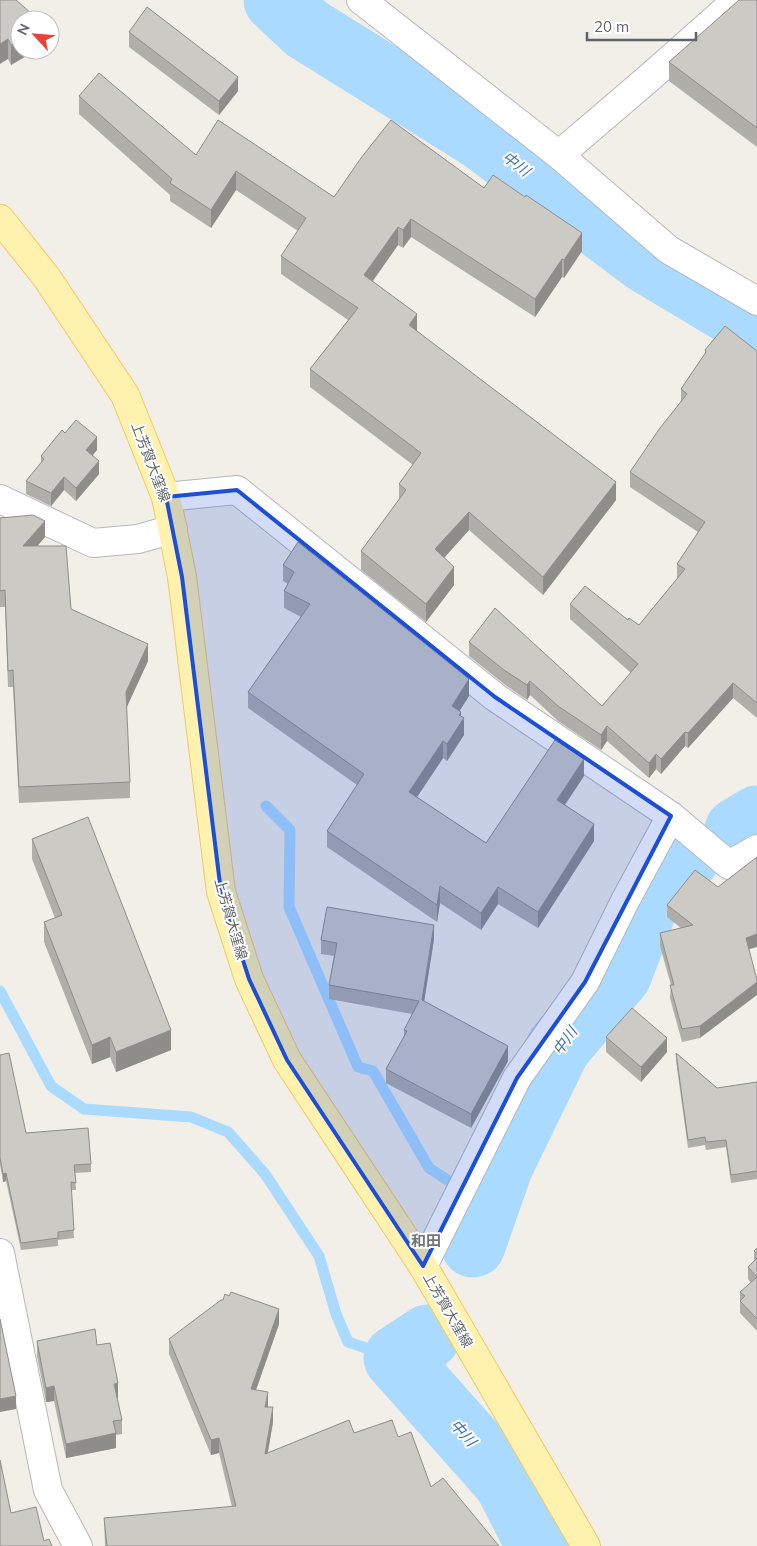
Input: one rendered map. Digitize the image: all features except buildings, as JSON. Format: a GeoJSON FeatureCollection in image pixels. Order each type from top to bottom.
{"type":"FeatureCollection","features":[{"type":"Feature","properties":{"kind":"main road","name":"上芳賀大窪線"},"geometry":{"type":"LineString","coordinates":[[0,219],[47,278],[125,395],[166,497],[182,577],[221,892],[249,979],[287,1060],[423,1266],[586,1546]]}},
{"type":"Feature","properties":{"kind":"street"},"geometry":{"type":"LineString","coordinates":[[361,0],[559,155],[669,250],[757,301]]}},
{"type":"Feature","properties":{"kind":"street"},"geometry":{"type":"LineString","coordinates":[[559,155],[737,0]]}},
{"type":"Feature","properties":{"kind":"street"},"geometry":{"type":"LineString","coordinates":[[166,497],[237,490],[495,697],[672,816],[729,865],[757,849]]}},
{"type":"Feature","properties":{"kind":"street"},"geometry":{"type":"LineString","coordinates":[[0,500],[93,543],[138,538],[173,529]]}},
{"type":"Feature","properties":{"kind":"street"},"geometry":{"type":"LineString","coordinates":[[423,1266],[517,1078],[585,982],[625,901],[672,816]]}},
{"type":"Feature","properties":{"kind":"street"},"geometry":{"type":"LineString","coordinates":[[0,1253],[48,1490],[78,1546]]}},
{"type":"Feature","properties":{"kind":"highlighted area"},"geometry":{"type":"Polygon","coordinates":[[[237,490],[495,697],[671,816],[585,982],[517,1078],[423,1266],[287,1060],[249,979],[221,892],[182,577],[166,497],[237,490]]]}},
{"type":"Feature","properties":{"kind":"waterway","name":"中川"},"geometry":{"type":"LineString","coordinates":[[276,0],[307,29],[482,138],[645,260],[757,327]]}},
{"type":"Feature","properties":{"kind":"waterway"},"geometry":{"type":"LineString","coordinates":[[266,806],[290,830],[289,907],[358,1067],[373,1071],[429,1168],[452,1183]]}},
{"type":"Feature","properties":{"kind":"waterway","name":"中川"},"geometry":{"type":"LineString","coordinates":[[737,830],[757,818]]}},
{"type":"Feature","properties":{"kind":"waterway","name":"中川"},"geometry":{"type":"LineString","coordinates":[[473,1245],[501,1165],[558,1048],[619,975],[652,889],[688,857]]}},
{"type":"Feature","properties":{"kind":"waterway"},"geometry":{"type":"LineString","coordinates":[[0,991],[51,1086],[84,1109],[191,1117],[228,1132],[265,1174],[319,1256],[336,1314],[348,1342],[396,1358]]}},
{"type":"Feature","properties":{"kind":"waterway"},"geometry":{"type":"LineString","coordinates":[[475,1198],[487,1205]]}},
{"type":"Feature","properties":{"kind":"waterway","name":"中川"},"geometry":{"type":"LineString","coordinates":[[428,1337],[396,1358],[506,1482],[539,1546]]}},
{"type":"Feature","properties":{"kind":"district","name":"和田"},"geometry":{"type":"Point","coordinates":[426,1241]}}]}
